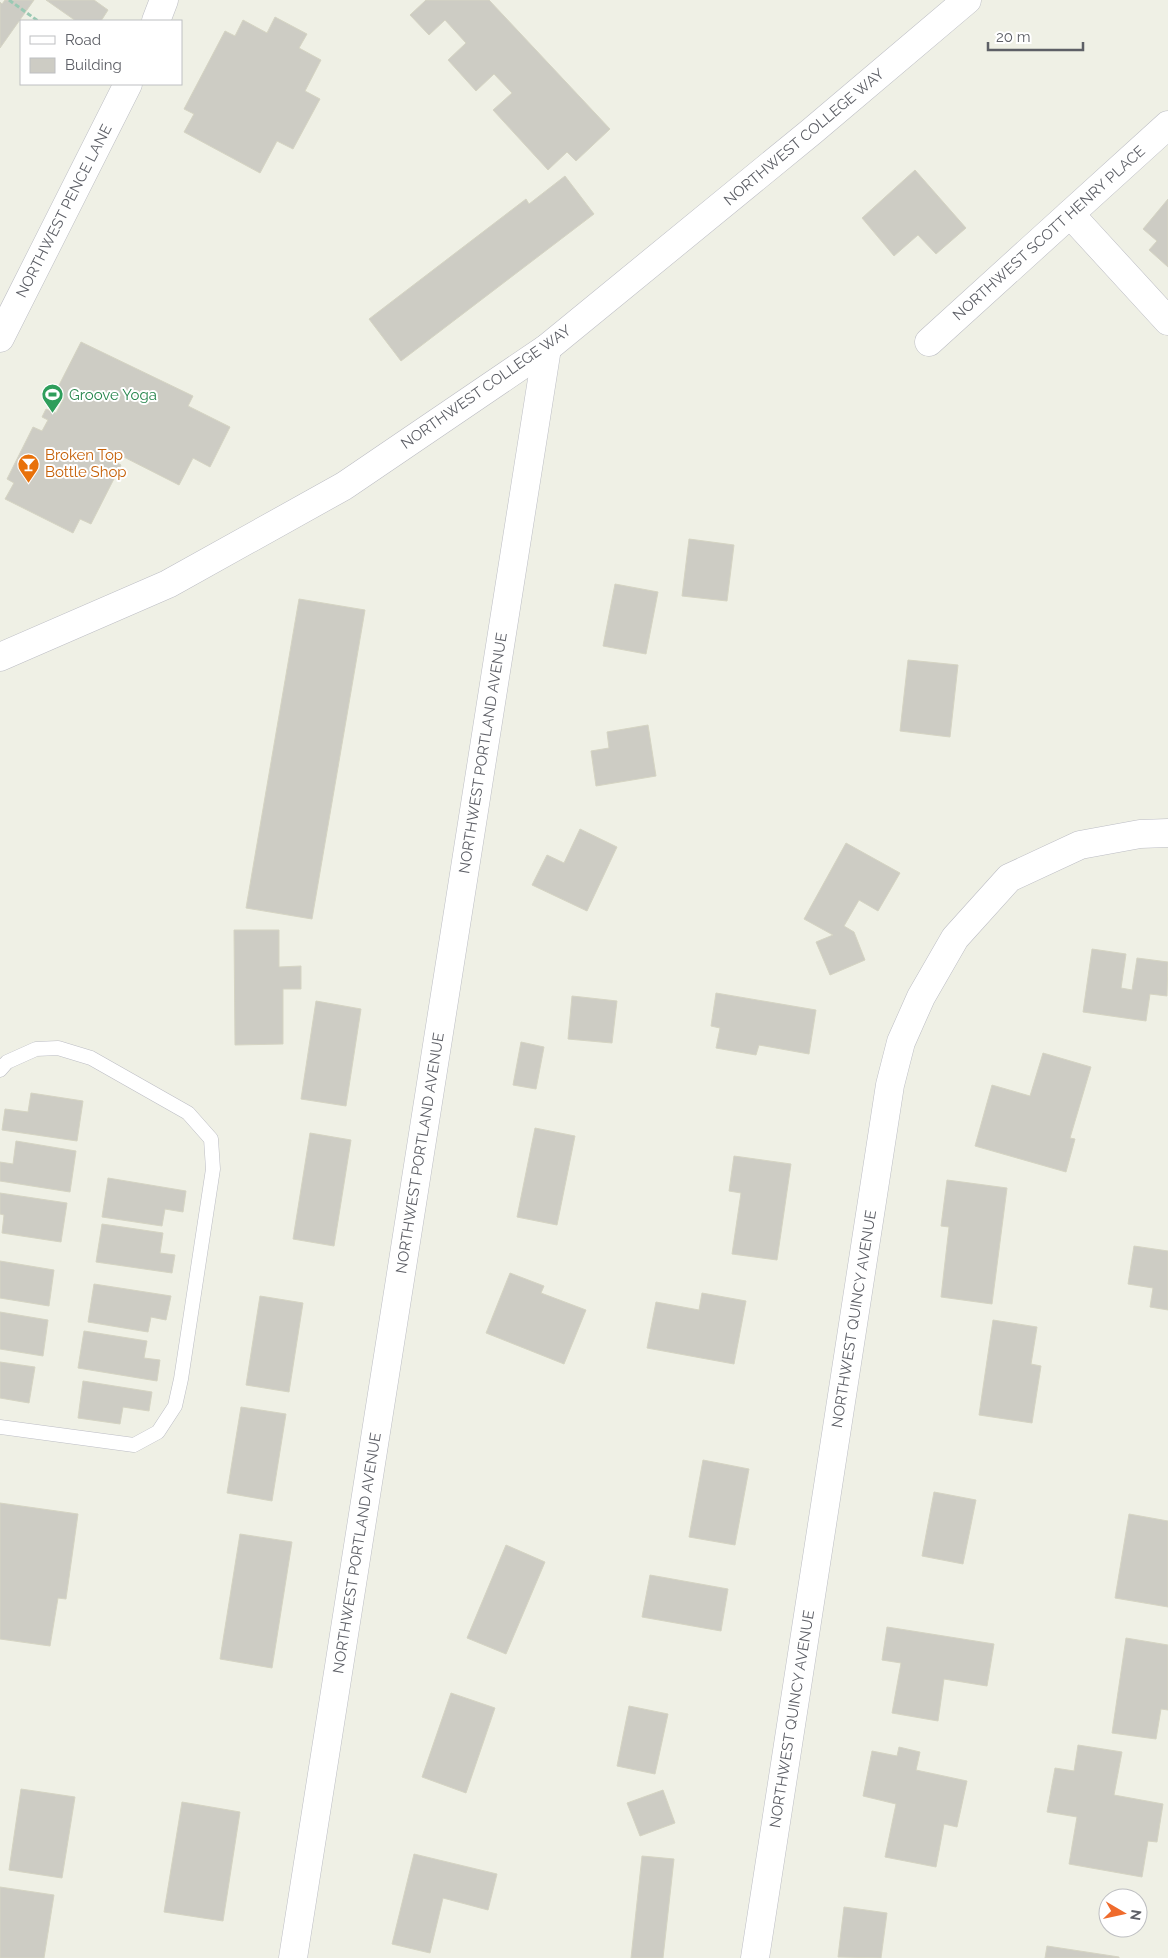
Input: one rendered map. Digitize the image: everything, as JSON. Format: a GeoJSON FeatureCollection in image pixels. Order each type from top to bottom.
{"type":"FeatureCollection","features":[{"type":"Feature","properties":{"kind":"street"},"geometry":{"type":"LineString","coordinates":[[156,20],[164,0]]}},
{"type":"Feature","properties":{"kind":"street","name":"NORTHWEST COLLEGE WAY"},"geometry":{"type":"LineString","coordinates":[[0,657],[168,584],[344,486],[547,348],[812,132],[967,0]]}},
{"type":"Feature","properties":{"kind":"street","name":"NORTHWEST PENCE LANE"},"geometry":{"type":"LineString","coordinates":[[0,338],[127,85]]}},
{"type":"Feature","properties":{"kind":"street","name":"NORTHWEST SCOTT HENRY PLACE"},"geometry":{"type":"LineString","coordinates":[[929,342],[1168,125]]}},
{"type":"Feature","properties":{"kind":"street"},"geometry":{"type":"LineString","coordinates":[[1070,214],[1168,321]]}},
{"type":"Feature","properties":{"kind":"street","name":"NORTHWEST PORTLAND AVENUE"},"geometry":{"type":"LineString","coordinates":[[293,1958],[547,348]]}},
{"type":"Feature","properties":{"kind":"street","name":"NORTHWEST QUINCY AVENUE"},"geometry":{"type":"LineString","coordinates":[[755,1958],[887,1105],[901,1042],[921,997],[955,938],[1009,878],[1080,845],[1140,834],[1168,833]]}},
{"type":"Feature","properties":{"kind":"lane"},"geometry":{"type":"LineString","coordinates":[[0,1070],[7,1062],[36,1049],[58,1048],[91,1058],[188,1113],[211,1139],[213,1169],[181,1379],[175,1406],[158,1432],[134,1445],[0,1428]]}},
{"type":"Feature","properties":{"kind":"path"},"geometry":{"type":"LineString","coordinates":[[8,0],[37,20]]}},
{"type":"Feature","properties":{"kind":"building"},"geometry":{"type":"Polygon","coordinates":[[[5,0],[34,0],[0,48],[0,2],[2,4],[5,0]]]}},
{"type":"Feature","properties":{"kind":"building"},"geometry":{"type":"Polygon","coordinates":[[[46,0],[94,0],[108,10],[102,20],[75,20],[46,0]]]}},
{"type":"Feature","properties":{"kind":"building"},"geometry":{"type":"Polygon","coordinates":[[[426,0],[489,0],[610,129],[576,161],[567,152],[548,170],[493,110],[512,93],[494,74],[476,91],[448,60],[466,43],[445,20],[429,35],[410,15],[426,0]]]}},
{"type":"Feature","properties":{"kind":"building"},"geometry":{"type":"Polygon","coordinates":[[[275,17],[307,34],[299,48],[321,60],[305,91],[320,99],[293,149],[277,141],[260,173],[184,132],[194,114],[184,109],[225,31],[235,36],[243,20],[267,33],[275,17]]]}},
{"type":"Feature","properties":{"kind":"building"},"geometry":{"type":"Polygon","coordinates":[[[915,170],[966,228],[936,254],[918,235],[894,256],[862,218],[915,170]]]}},
{"type":"Feature","properties":{"kind":"building"},"geometry":{"type":"Polygon","coordinates":[[[565,176],[594,214],[401,361],[369,319],[526,199],[529,204],[565,176]]]}},
{"type":"Feature","properties":{"kind":"building"},"geometry":{"type":"Polygon","coordinates":[[[1168,199],[1168,267],[1149,250],[1157,241],[1143,229],[1168,199]]]}},
{"type":"Feature","properties":{"kind":"building"},"geometry":{"type":"Polygon","coordinates":[[[81,342],[193,396],[188,406],[230,427],[210,467],[193,458],[179,485],[114,452],[110,459],[121,465],[91,524],[80,519],[73,533],[5,499],[14,483],[7,479],[33,427],[42,431],[48,420],[42,417],[46,409],[56,413],[64,398],[55,393],[81,342]]]}},
{"type":"Feature","properties":{"kind":"building"},"geometry":{"type":"Polygon","coordinates":[[[689,539],[734,545],[727,601],[682,596],[689,539]]]}},
{"type":"Feature","properties":{"kind":"building"},"geometry":{"type":"Polygon","coordinates":[[[615,584],[658,592],[646,654],[603,646],[615,584]]]}},
{"type":"Feature","properties":{"kind":"building"},"geometry":{"type":"Polygon","coordinates":[[[299,599],[365,610],[312,919],[246,908],[299,599]]]}},
{"type":"Feature","properties":{"kind":"building"},"geometry":{"type":"Polygon","coordinates":[[[908,660],[958,665],[950,737],[900,731],[908,660]]]}},
{"type":"Feature","properties":{"kind":"building"},"geometry":{"type":"Polygon","coordinates":[[[648,725],[656,776],[596,786],[591,751],[609,748],[607,732],[648,725]]]}},
{"type":"Feature","properties":{"kind":"building"},"geometry":{"type":"Polygon","coordinates":[[[580,829],[617,847],[587,911],[532,885],[547,855],[564,863],[580,829]]]}},
{"type":"Feature","properties":{"kind":"building"},"geometry":{"type":"Polygon","coordinates":[[[846,843],[900,873],[878,911],[859,900],[844,926],[854,932],[865,960],[830,975],[816,942],[833,935],[804,919],[846,843]]]}},
{"type":"Feature","properties":{"kind":"building"},"geometry":{"type":"Polygon","coordinates":[[[234,930],[279,930],[279,967],[301,966],[301,989],[283,989],[283,1044],[235,1045],[234,930]]]}},
{"type":"Feature","properties":{"kind":"building"},"geometry":{"type":"Polygon","coordinates":[[[1092,949],[1126,954],[1121,988],[1132,990],[1137,958],[1168,962],[1167,996],[1150,994],[1146,1021],[1083,1012],[1092,949]]]}},
{"type":"Feature","properties":{"kind":"building"},"geometry":{"type":"Polygon","coordinates":[[[716,993],[816,1010],[809,1054],[759,1045],[756,1055],[716,1048],[720,1028],[711,1026],[716,993]]]}},
{"type":"Feature","properties":{"kind":"building"},"geometry":{"type":"Polygon","coordinates":[[[572,996],[617,1001],[612,1043],[568,1039],[572,996]]]}},
{"type":"Feature","properties":{"kind":"building"},"geometry":{"type":"Polygon","coordinates":[[[316,1001],[361,1009],[346,1106],[301,1099],[316,1001]]]}},
{"type":"Feature","properties":{"kind":"building"},"geometry":{"type":"Polygon","coordinates":[[[521,1042],[544,1047],[536,1089],[513,1085],[521,1042]]]}},
{"type":"Feature","properties":{"kind":"building"},"geometry":{"type":"Polygon","coordinates":[[[1043,1053],[1091,1067],[1070,1138],[1075,1139],[1066,1172],[975,1146],[992,1085],[1030,1096],[1043,1053]]]}},
{"type":"Feature","properties":{"kind":"building"},"geometry":{"type":"Polygon","coordinates":[[[31,1093],[83,1101],[77,1141],[2,1130],[5,1109],[28,1112],[31,1093]]]}},
{"type":"Feature","properties":{"kind":"building"},"geometry":{"type":"Polygon","coordinates":[[[535,1128],[575,1136],[557,1225],[517,1217],[535,1128]]]}},
{"type":"Feature","properties":{"kind":"building"},"geometry":{"type":"Polygon","coordinates":[[[310,1133],[351,1140],[334,1246],[293,1239],[310,1133]]]}},
{"type":"Feature","properties":{"kind":"building"},"geometry":{"type":"Polygon","coordinates":[[[16,1141],[76,1151],[70,1192],[0,1181],[0,1162],[13,1164],[16,1141]]]}},
{"type":"Feature","properties":{"kind":"building"},"geometry":{"type":"Polygon","coordinates":[[[734,1156],[791,1164],[777,1260],[732,1254],[741,1193],[729,1191],[734,1156]]]}},
{"type":"Feature","properties":{"kind":"building"},"geometry":{"type":"Polygon","coordinates":[[[108,1178],[186,1191],[183,1212],[165,1209],[162,1226],[102,1217],[108,1178]]]}},
{"type":"Feature","properties":{"kind":"building"},"geometry":{"type":"Polygon","coordinates":[[[947,1180],[1007,1188],[992,1304],[941,1297],[949,1227],[941,1226],[947,1180]]]}},
{"type":"Feature","properties":{"kind":"building"},"geometry":{"type":"Polygon","coordinates":[[[0,1193],[67,1203],[61,1242],[2,1233],[4,1215],[0,1214],[0,1193]]]}},
{"type":"Feature","properties":{"kind":"building"},"geometry":{"type":"Polygon","coordinates":[[[102,1224],[163,1233],[160,1253],[175,1255],[172,1273],[96,1262],[102,1224]]]}},
{"type":"Feature","properties":{"kind":"building"},"geometry":{"type":"Polygon","coordinates":[[[1134,1246],[1168,1251],[1168,1310],[1150,1307],[1153,1288],[1128,1284],[1134,1246]]]}},
{"type":"Feature","properties":{"kind":"building"},"geometry":{"type":"Polygon","coordinates":[[[0,1261],[54,1270],[49,1306],[0,1298],[0,1261]]]}},
{"type":"Feature","properties":{"kind":"building"},"geometry":{"type":"Polygon","coordinates":[[[510,1273],[544,1286],[541,1293],[586,1310],[564,1364],[486,1333],[510,1273]]]}},
{"type":"Feature","properties":{"kind":"building"},"geometry":{"type":"Polygon","coordinates":[[[94,1284],[171,1296],[166,1320],[151,1317],[148,1332],[88,1322],[94,1284]]]}},
{"type":"Feature","properties":{"kind":"building"},"geometry":{"type":"Polygon","coordinates":[[[702,1293],[746,1301],[734,1364],[647,1348],[656,1302],[699,1310],[702,1293]]]}},
{"type":"Feature","properties":{"kind":"building"},"geometry":{"type":"Polygon","coordinates":[[[260,1296],[303,1303],[289,1392],[246,1385],[260,1296]]]}},
{"type":"Feature","properties":{"kind":"building"},"geometry":{"type":"Polygon","coordinates":[[[0,1312],[48,1320],[43,1356],[0,1349],[0,1312]]]}},
{"type":"Feature","properties":{"kind":"building"},"geometry":{"type":"Polygon","coordinates":[[[993,1320],[1037,1327],[1031,1364],[1041,1366],[1032,1423],[979,1415],[993,1320]]]}},
{"type":"Feature","properties":{"kind":"building"},"geometry":{"type":"Polygon","coordinates":[[[84,1331],[147,1341],[144,1358],[160,1360],[157,1381],[78,1368],[84,1331]]]}},
{"type":"Feature","properties":{"kind":"building"},"geometry":{"type":"Polygon","coordinates":[[[0,1362],[35,1367],[29,1403],[0,1398],[0,1362]]]}},
{"type":"Feature","properties":{"kind":"building"},"geometry":{"type":"Polygon","coordinates":[[[83,1381],[152,1392],[149,1411],[123,1407],[120,1424],[78,1418],[83,1381]]]}},
{"type":"Feature","properties":{"kind":"building"},"geometry":{"type":"Polygon","coordinates":[[[241,1407],[286,1414],[272,1501],[227,1493],[241,1407]]]}},
{"type":"Feature","properties":{"kind":"building"},"geometry":{"type":"Polygon","coordinates":[[[703,1460],[749,1469],[735,1545],[689,1537],[703,1460]]]}},
{"type":"Feature","properties":{"kind":"building"},"geometry":{"type":"Polygon","coordinates":[[[934,1492],[976,1500],[963,1564],[922,1556],[934,1492]]]}},
{"type":"Feature","properties":{"kind":"building"},"geometry":{"type":"Polygon","coordinates":[[[0,1503],[78,1514],[66,1599],[58,1598],[50,1646],[0,1639],[0,1503]]]}},
{"type":"Feature","properties":{"kind":"building"},"geometry":{"type":"Polygon","coordinates":[[[1129,1514],[1168,1521],[1168,1607],[1115,1598],[1129,1514]]]}},
{"type":"Feature","properties":{"kind":"building"},"geometry":{"type":"Polygon","coordinates":[[[240,1534],[292,1542],[272,1668],[220,1659],[240,1534]]]}},
{"type":"Feature","properties":{"kind":"building"},"geometry":{"type":"Polygon","coordinates":[[[506,1545],[545,1562],[506,1654],[467,1638],[506,1545]]]}},
{"type":"Feature","properties":{"kind":"building"},"geometry":{"type":"Polygon","coordinates":[[[650,1575],[728,1589],[721,1631],[642,1617],[650,1575]]]}},
{"type":"Feature","properties":{"kind":"building"},"geometry":{"type":"Polygon","coordinates":[[[887,1627],[994,1644],[987,1686],[944,1679],[938,1721],[892,1713],[901,1663],[882,1660],[887,1627]]]}},
{"type":"Feature","properties":{"kind":"building"},"geometry":{"type":"Polygon","coordinates":[[[1126,1638],[1168,1645],[1168,1710],[1161,1709],[1156,1739],[1112,1733],[1126,1638]]]}},
{"type":"Feature","properties":{"kind":"building"},"geometry":{"type":"Polygon","coordinates":[[[451,1693],[495,1708],[466,1793],[422,1777],[451,1693]]]}},
{"type":"Feature","properties":{"kind":"building"},"geometry":{"type":"Polygon","coordinates":[[[629,1706],[668,1714],[655,1774],[617,1766],[629,1706]]]}},
{"type":"Feature","properties":{"kind":"building"},"geometry":{"type":"Polygon","coordinates":[[[1078,1745],[1122,1752],[1114,1795],[1163,1804],[1157,1842],[1148,1841],[1142,1877],[1069,1864],[1077,1817],[1047,1812],[1055,1768],[1074,1771],[1078,1745]]]}},
{"type":"Feature","properties":{"kind":"building"},"geometry":{"type":"Polygon","coordinates":[[[899,1747],[920,1752],[916,1770],[967,1781],[957,1827],[944,1824],[936,1867],[885,1857],[896,1804],[863,1796],[872,1751],[897,1756],[899,1747]]]}},
{"type":"Feature","properties":{"kind":"building"},"geometry":{"type":"Polygon","coordinates":[[[21,1789],[75,1797],[62,1878],[9,1870],[21,1789]]]}},
{"type":"Feature","properties":{"kind":"building"},"geometry":{"type":"Polygon","coordinates":[[[663,1790],[675,1823],[640,1836],[627,1803],[663,1790]]]}},
{"type":"Feature","properties":{"kind":"building"},"geometry":{"type":"Polygon","coordinates":[[[182,1802],[240,1812],[223,1921],[164,1912],[182,1802]]]}},
{"type":"Feature","properties":{"kind":"building"},"geometry":{"type":"Polygon","coordinates":[[[414,1854],[497,1874],[488,1910],[443,1898],[430,1953],[392,1944],[414,1854]]]}},
{"type":"Feature","properties":{"kind":"building"},"geometry":{"type":"Polygon","coordinates":[[[642,1856],[674,1859],[663,1958],[631,1958],[642,1856]]]}},
{"type":"Feature","properties":{"kind":"building"},"geometry":{"type":"Polygon","coordinates":[[[0,1887],[54,1895],[44,1958],[0,1958],[0,1887]]]}},
{"type":"Feature","properties":{"kind":"building"},"geometry":{"type":"Polygon","coordinates":[[[844,1907],[887,1913],[881,1958],[838,1957],[844,1907]]]}},
{"type":"Feature","properties":{"kind":"building"},"geometry":{"type":"Polygon","coordinates":[[[1047,1946],[1119,1957],[1119,1958],[1045,1958],[1047,1946]]]}},
{"type":"Feature","properties":{"kind":"place","name":"Groove Yoga"},"geometry":{"type":"Point","coordinates":[53,414]}},
{"type":"Feature","properties":{"kind":"place","name":"Broken Top Bottle Shop"},"geometry":{"type":"Point","coordinates":[29,483]}}]}
